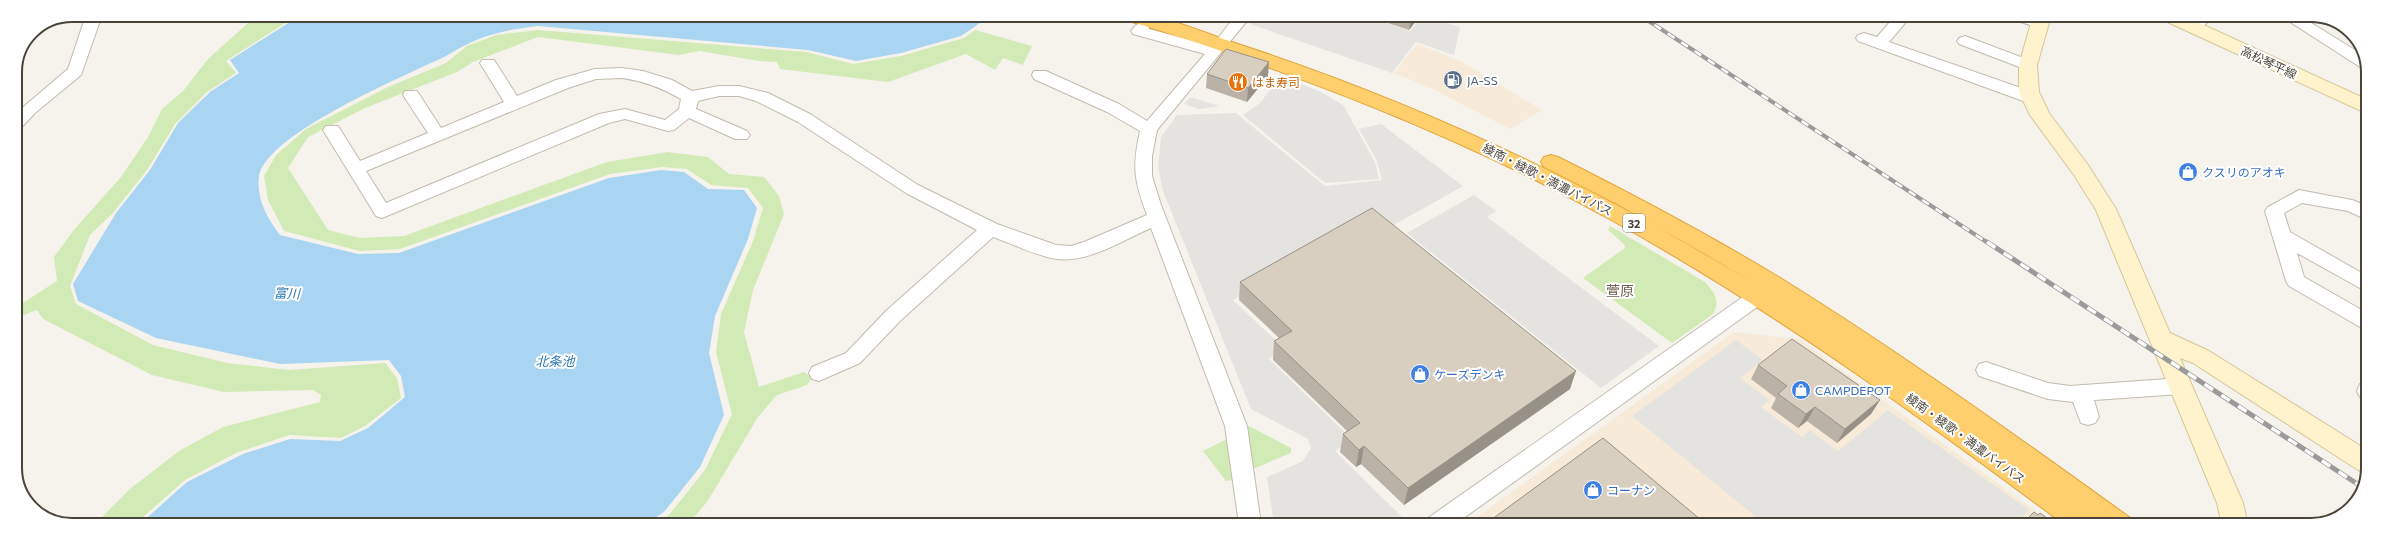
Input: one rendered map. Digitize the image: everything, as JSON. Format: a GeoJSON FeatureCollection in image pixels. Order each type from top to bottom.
{"type":"FeatureCollection","features":[{"type":"Feature","properties":{"kind":"highway","name":"綾南・綾歌・満濃バイパス"},"geometry":{"type":"LineString","coordinates":[[1137,22],[1229,30],[1352,90],[1451,131],[1507,157],[1648,231],[1757,297],[1890,384],[2075,518]]}},
{"type":"Feature","properties":{"kind":"highway","name":"綾南・綾歌・満濃バイパス"},"geometry":{"type":"LineString","coordinates":[[1198,22],[1229,30],[1319,61],[1408,96],[1563,168],[1660,218],[1822,315],[2003,439],[2110,518]]}},
{"type":"Feature","properties":{"kind":"street"},"geometry":{"type":"LineString","coordinates":[[22,116],[75,71],[92,22]]}},
{"type":"Feature","properties":{"kind":"street"},"geometry":{"type":"LineString","coordinates":[[1880,44],[1895,22]]}},
{"type":"Feature","properties":{"kind":"street"},"geometry":{"type":"LineString","coordinates":[[2040,22],[2028,65],[2029,92],[2040,115],[2081,170],[2106,208],[2230,502],[2233,518]]}},
{"type":"Feature","properties":{"kind":"street","name":"高松琴平線"},"geometry":{"type":"LineString","coordinates":[[2200,22],[2361,104]]}},
{"type":"Feature","properties":{"kind":"street"},"geometry":{"type":"LineString","coordinates":[[2299,22],[2359,60]]}},
{"type":"Feature","properties":{"kind":"street"},"geometry":{"type":"LineString","coordinates":[[1229,30],[1149,129],[1143,156],[1143,176],[1157,218],[1236,426],[1249,518]]}},
{"type":"Feature","properties":{"kind":"street"},"geometry":{"type":"LineString","coordinates":[[1864,38],[2032,98]]}},
{"type":"Feature","properties":{"kind":"street"},"geometry":{"type":"LineString","coordinates":[[1965,42],[2028,65]]}},
{"type":"Feature","properties":{"kind":"street"},"geometry":{"type":"LineString","coordinates":[[488,63],[514,104]]}},
{"type":"Feature","properties":{"kind":"street"},"geometry":{"type":"LineString","coordinates":[[356,169],[562,84],[595,74],[622,73],[643,76],[666,84],[688,104],[741,135]]}},
{"type":"Feature","properties":{"kind":"street"},"geometry":{"type":"LineString","coordinates":[[1040,75],[1113,108],[1149,129]]}},
{"type":"Feature","properties":{"kind":"street"},"geometry":{"type":"LineString","coordinates":[[332,130],[382,212],[605,118],[625,114],[668,126],[688,104],[719,92],[739,91],[762,97],[804,118],[912,189],[990,229],[1055,252],[1071,252],[1091,247],[1157,218]]}},
{"type":"Feature","properties":{"kind":"street"},"geometry":{"type":"LineString","coordinates":[[411,95],[438,136]]}},
{"type":"Feature","properties":{"kind":"street"},"geometry":{"type":"LineString","coordinates":[[2361,210],[2352,206],[2299,196],[2274,211],[2296,281],[2361,319]]}},
{"type":"Feature","properties":{"kind":"street"},"geometry":{"type":"LineString","coordinates":[[819,373],[853,358],[893,316],[990,229]]}},
{"type":"Feature","properties":{"kind":"street"},"geometry":{"type":"LineString","coordinates":[[2282,236],[2361,282]]}},
{"type":"Feature","properties":{"kind":"street"},"geometry":{"type":"LineString","coordinates":[[1446,518],[1757,297]]}},
{"type":"Feature","properties":{"kind":"street"},"geometry":{"type":"LineString","coordinates":[[2161,339],[2201,356],[2361,460]]}},
{"type":"Feature","properties":{"kind":"street"},"geometry":{"type":"LineString","coordinates":[[1986,370],[2048,391],[2081,393],[2181,386]]}},
{"type":"Feature","properties":{"kind":"street"},"geometry":{"type":"LineString","coordinates":[[2081,393],[2088,417]]}},
{"type":"Feature","properties":{"kind":"shaded area"},"geometry":{"type":"Polygon","coordinates":[[[1251,22],[1382,22],[1410,31],[1418,22],[1444,22],[1460,27],[1454,55],[1416,42],[1392,73],[1250,24],[1251,22]]]}},
{"type":"Feature","properties":{"kind":"shaded area","name":"JA-SS"},"geometry":{"type":"Polygon","coordinates":[[[1417,44],[1460,61],[1542,110],[1510,129],[1431,88],[1394,73],[1417,44]]]}},
{"type":"Feature","properties":{"kind":"shaded area"},"geometry":{"type":"Polygon","coordinates":[[[1281,76],[1321,92],[1343,105],[1375,162],[1379,179],[1325,183],[1243,115],[1260,103],[1281,76]]]}},
{"type":"Feature","properties":{"kind":"shaded area"},"geometry":{"type":"Polygon","coordinates":[[[1190,97],[1219,106],[1200,109],[1184,104],[1190,97]]]}},
{"type":"Feature","properties":{"kind":"shaded area"},"geometry":{"type":"Polygon","coordinates":[[[1236,113],[1325,186],[1382,180],[1377,161],[1359,129],[1381,124],[1463,186],[1385,230],[1374,221],[1233,300],[1285,349],[1269,359],[1353,440],[1335,451],[1403,518],[1273,518],[1267,477],[1303,461],[1311,448],[1308,439],[1251,409],[1163,191],[1158,167],[1161,137],[1177,115],[1236,113]]]}},
{"type":"Feature","properties":{"kind":"shaded area"},"geometry":{"type":"Polygon","coordinates":[[[1474,195],[1496,211],[1487,217],[1659,346],[1601,388],[1407,233],[1474,195]]]}},
{"type":"Feature","properties":{"kind":"shaded area"},"geometry":{"type":"Polygon","coordinates":[[[1734,332],[1799,339],[2045,518],[1476,518],[1734,332]]]}},
{"type":"Feature","properties":{"kind":"shaded area"},"geometry":{"type":"Polygon","coordinates":[[[1736,340],[1763,360],[1740,378],[1770,400],[1761,407],[1802,437],[1810,430],[1838,451],[1888,410],[2029,510],[2021,518],[1757,518],[1632,416],[1736,340]]]}},
{"type":"Feature","properties":{"kind":"green space"},"geometry":{"type":"Polygon","coordinates":[[[249,22],[287,22],[226,61],[236,73],[207,92],[175,124],[147,170],[113,213],[90,235],[70,286],[76,304],[153,345],[227,363],[289,370],[385,363],[397,378],[401,398],[365,426],[341,438],[289,435],[236,453],[185,480],[142,518],[101,518],[130,489],[179,451],[223,427],[320,402],[321,395],[313,390],[224,392],[152,375],[43,319],[37,310],[22,315],[22,304],[57,281],[54,257],[73,231],[121,177],[148,137],[162,109],[183,91],[208,59],[249,22]]]}},
{"type":"Feature","properties":{"kind":"green space"},"geometry":{"type":"Polygon","coordinates":[[[538,30],[806,52],[853,64],[901,56],[964,38],[975,30],[1032,46],[1023,65],[1003,58],[995,70],[966,54],[888,82],[780,69],[777,62],[759,61],[699,51],[679,55],[538,37],[473,62],[457,72],[365,108],[308,137],[288,168],[328,230],[360,238],[404,236],[607,162],[668,152],[708,157],[729,174],[764,177],[779,196],[784,214],[753,290],[744,332],[759,387],[804,372],[812,377],[807,385],[777,395],[758,417],[707,502],[693,518],[664,518],[669,515],[705,470],[732,414],[716,352],[721,314],[753,241],[763,208],[748,188],[711,185],[687,169],[662,167],[610,174],[400,249],[360,251],[284,231],[268,200],[264,176],[276,155],[306,129],[388,87],[446,63],[467,46],[496,35],[538,30]]]}},
{"type":"Feature","properties":{"kind":"green space"},"geometry":{"type":"Polygon","coordinates":[[[1610,226],[1705,282],[1714,293],[1716,301],[1713,314],[1672,343],[1583,278],[1625,248],[1624,244],[1608,230],[1610,226]]]}},
{"type":"Feature","properties":{"kind":"green space"},"geometry":{"type":"Polygon","coordinates":[[[1245,424],[1291,448],[1291,453],[1253,469],[1245,424]]]}},
{"type":"Feature","properties":{"kind":"green space"},"geometry":{"type":"Polygon","coordinates":[[[1227,439],[1233,480],[1226,481],[1203,451],[1227,439]]]}},
{"type":"Feature","properties":{"kind":"water","name":"北条池"},"geometry":{"type":"Polygon","coordinates":[[[290,22],[982,22],[961,36],[901,53],[856,61],[808,50],[538,26],[501,32],[469,43],[446,56],[341,107],[311,124],[286,142],[268,159],[259,176],[259,193],[267,215],[280,235],[358,254],[399,253],[609,178],[661,170],[684,172],[708,189],[744,190],[757,208],[748,239],[715,316],[709,353],[724,415],[700,467],[664,512],[654,518],[147,518],[187,482],[243,454],[290,439],[340,441],[368,428],[405,397],[401,376],[389,360],[280,364],[156,338],[78,301],[73,284],[116,213],[150,170],[178,123],[210,92],[239,73],[230,60],[290,22]]]}},
{"type":"Feature","properties":{"kind":"building"},"geometry":{"type":"Polygon","coordinates":[[[1226,49],[1269,62],[1248,88],[1207,74],[1226,49]]]}},
{"type":"Feature","properties":{"kind":"building","name":"ケーズデンキ"},"geometry":{"type":"Polygon","coordinates":[[[1372,208],[1576,371],[1408,488],[1364,446],[1359,450],[1343,434],[1360,423],[1274,341],[1292,331],[1240,282],[1372,208]]]}},
{"type":"Feature","properties":{"kind":"building","name":"CAMPDEPOT"},"geometry":{"type":"Polygon","coordinates":[[[1792,339],[1880,400],[1845,429],[1815,407],[1806,414],[1778,394],[1787,386],[1758,365],[1792,339]]]}},
{"type":"Feature","properties":{"kind":"building"},"geometry":{"type":"Polygon","coordinates":[[[1603,438],[1699,518],[1494,518],[1603,438]]]}},
{"type":"Feature","properties":{"kind":"building"},"geometry":{"type":"Polygon","coordinates":[[[2034,512],[2038,515],[2040,513],[2047,518],[2028,518],[2034,512]]]}},
{"type":"Feature","properties":{"kind":"railway"},"geometry":{"type":"LineString","coordinates":[[1650,22],[1988,243]]}},
{"type":"Feature","properties":{"kind":"railway"},"geometry":{"type":"LineString","coordinates":[[1987,242],[2358,484]]}},
{"type":"Feature","properties":{"kind":"place","name":"JA-SS"},"geometry":{"type":"Point","coordinates":[1453,80]}},
{"type":"Feature","properties":{"kind":"place","name":"はま寿司"},"geometry":{"type":"Point","coordinates":[1238,82]}},
{"type":"Feature","properties":{"kind":"place","name":"クスリのアオキ"},"geometry":{"type":"Point","coordinates":[2188,172]}},
{"type":"Feature","properties":{"kind":"place","name":"ケーズデンキ"},"geometry":{"type":"Point","coordinates":[1420,374]}},
{"type":"Feature","properties":{"kind":"place","name":"CAMPDEPOT"},"geometry":{"type":"Point","coordinates":[1801,390]}},
{"type":"Feature","properties":{"kind":"place","name":"コーナン"},"geometry":{"type":"Point","coordinates":[1593,490]}},
{"type":"Feature","properties":{"kind":"district","name":"萱原"},"geometry":{"type":"Point","coordinates":[1620,290]}},
{"type":"Feature","properties":{"kind":"water label","name":"富川"},"geometry":{"type":"Point","coordinates":[287,293]}}]}
